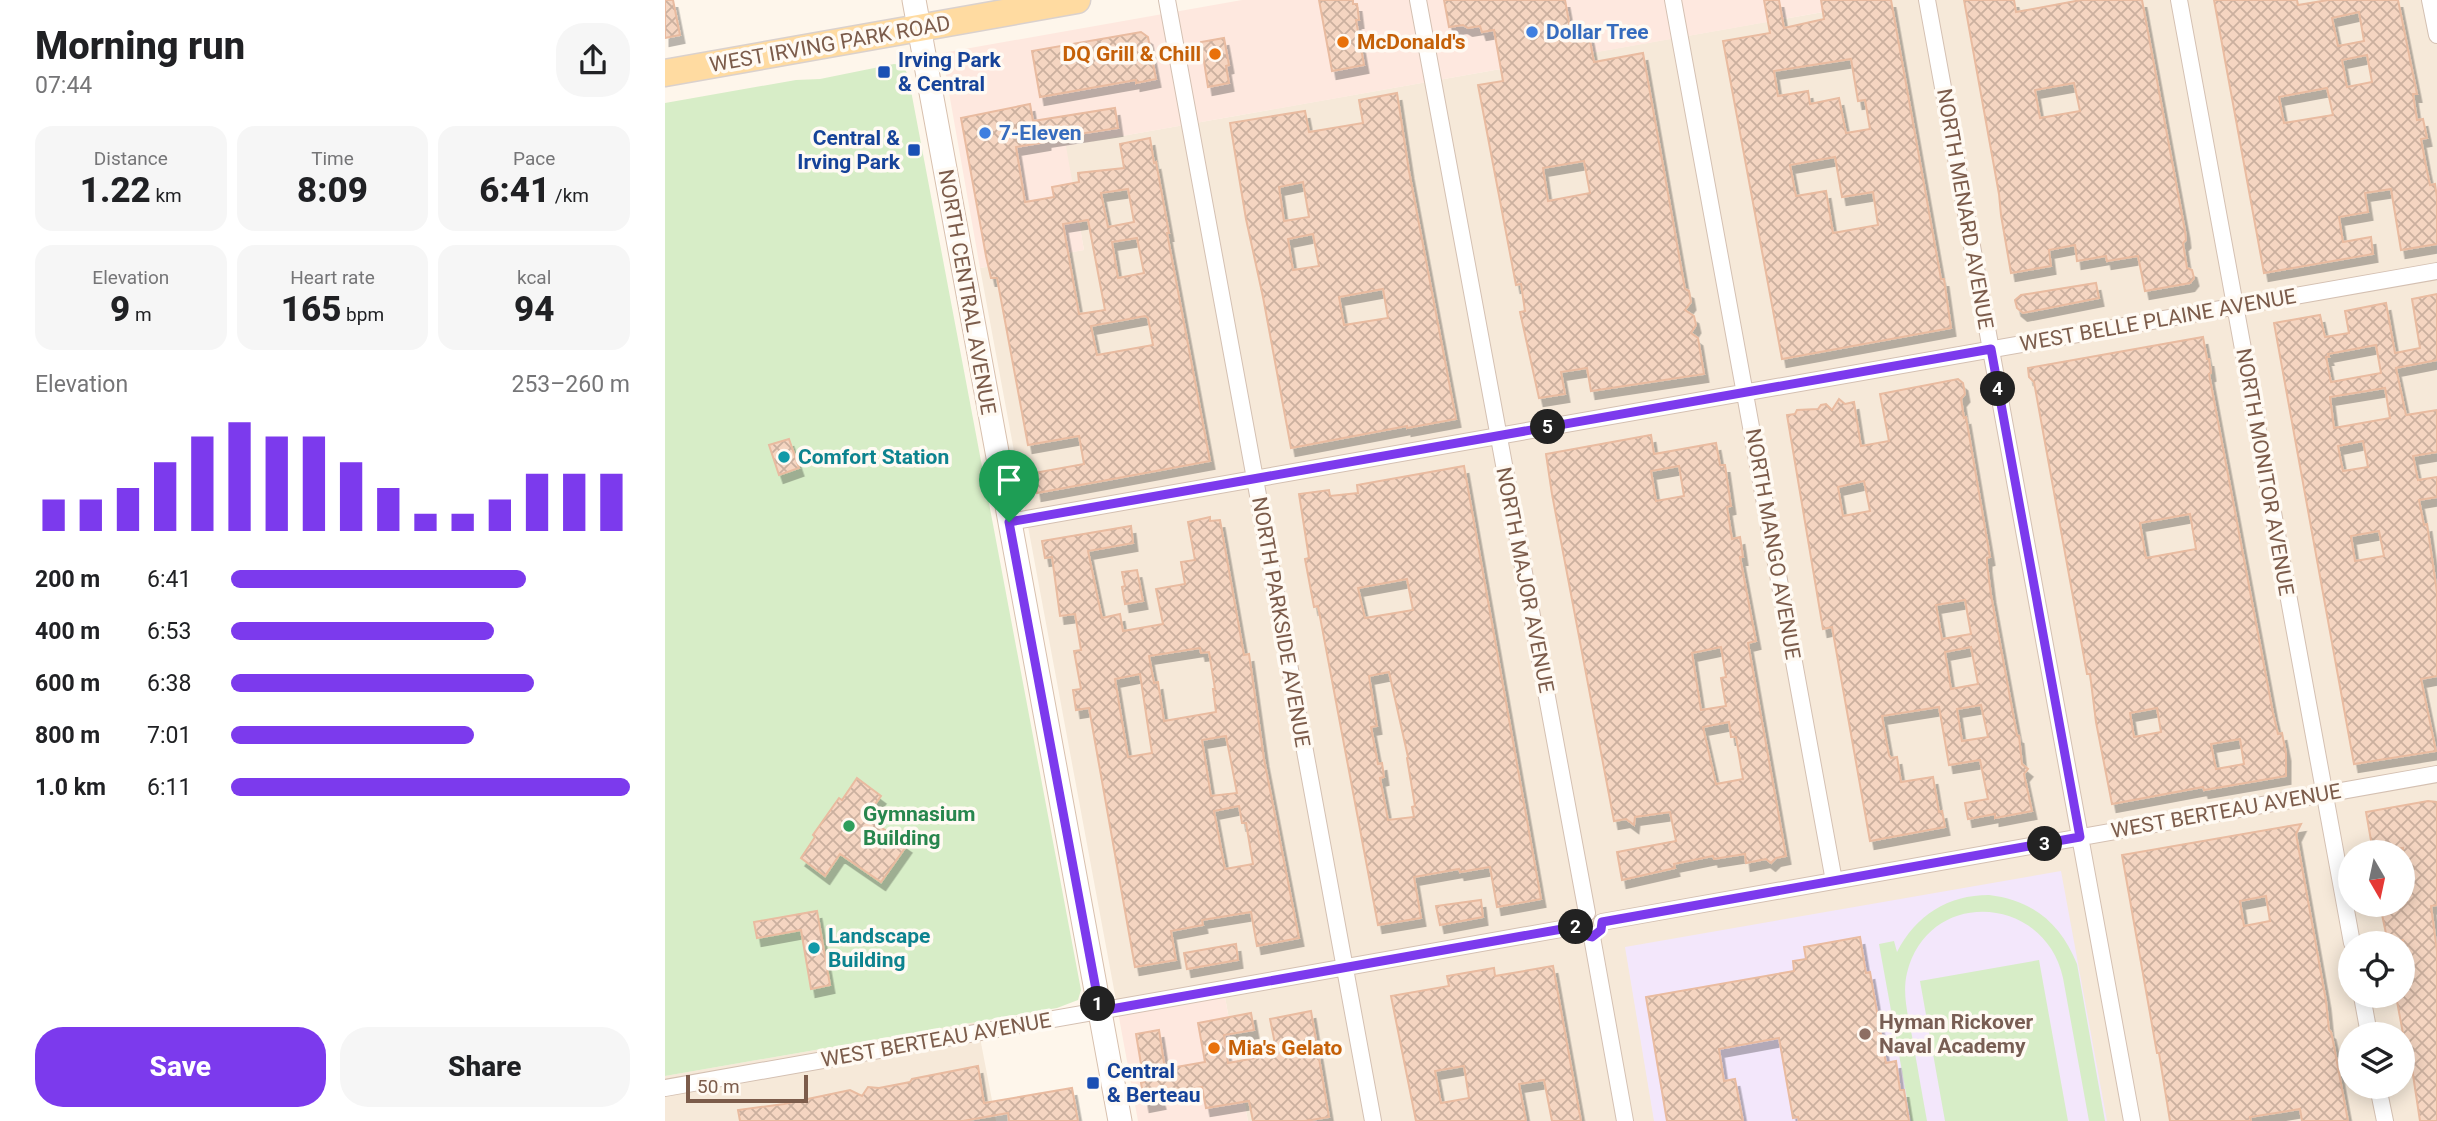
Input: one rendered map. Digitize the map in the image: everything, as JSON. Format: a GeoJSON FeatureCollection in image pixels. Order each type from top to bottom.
{"type":"FeatureCollection","features":[{"type":"Feature","properties":{"kind":"main road","name":"NORTH CENTRAL AVENUE"},"geometry":{"type":"LineString","coordinates":[[914,0],[1119,1121]]}},
{"type":"Feature","properties":{"kind":"main road","name":"WEST IRVING PARK ROAD"},"geometry":{"type":"LineString","coordinates":[[665,73],[1077,0]]}},
{"type":"Feature","properties":{"kind":"street","name":"NORTH PARKSIDE AVENUE"},"geometry":{"type":"LineString","coordinates":[[1167,0],[1373,1121]]}},
{"type":"Feature","properties":{"kind":"street","name":"NORTH MAJOR AVENUE"},"geometry":{"type":"LineString","coordinates":[[1418,0],[1499,436],[1583,920]]}},
{"type":"Feature","properties":{"kind":"street","name":"NORTH MANGO AVENUE"},"geometry":{"type":"LineString","coordinates":[[1673,0],[1834,881]]}},
{"type":"Feature","properties":{"kind":"street","name":"NORTH MENARD AVENUE"},"geometry":{"type":"LineString","coordinates":[[1927,0],[2132,1121]]}},
{"type":"Feature","properties":{"kind":"street","name":"NORTH MONITOR AVENUE"},"geometry":{"type":"LineString","coordinates":[[2179,0],[2350,931]]}},
{"type":"Feature","properties":{"kind":"street"},"geometry":{"type":"LineString","coordinates":[[2430,0],[2437,36]]}},
{"type":"Feature","properties":{"kind":"street","name":"WEST BELLE PLAINE AVENUE"},"geometry":{"type":"LineString","coordinates":[[1009,522],[2437,271]]}},
{"type":"Feature","properties":{"kind":"street","name":"WEST BERTEAU AVENUE"},"geometry":{"type":"LineString","coordinates":[[1602,922],[2437,774]]}},
{"type":"Feature","properties":{"kind":"street"},"geometry":{"type":"LineString","coordinates":[[1598,915],[1602,922],[1601,930],[1592,937],[1584,935],[1583,920],[1598,915]]}},
{"type":"Feature","properties":{"kind":"street","name":"WEST BERTEAU AVENUE"},"geometry":{"type":"LineString","coordinates":[[665,1087],[1345,968],[1583,920]]}},
{"type":"Feature","properties":{"kind":"street"},"geometry":{"type":"LineString","coordinates":[[1592,937],[1625,1121]]}},
{"type":"Feature","properties":{"kind":"street"},"geometry":{"type":"LineString","coordinates":[[2380,1099],[2385,1121]]}},
{"type":"Feature","properties":{"kind":"shaded area"},"geometry":{"type":"Polygon","coordinates":[[[1242,0],[1891,0],[1066,146],[1084,250],[980,268],[942,53],[1242,0]]]}},
{"type":"Feature","properties":{"kind":"shaded area"},"geometry":{"type":"Polygon","coordinates":[[[1891,0],[2437,0],[2437,1121],[1248,1121],[1224,992],[1118,1011],[980,268],[1084,250],[1065,146],[1891,0]]]}},
{"type":"Feature","properties":{"kind":"shaded area","name":"Hyman Rickover Naval Academy"},"geometry":{"type":"Polygon","coordinates":[[[2061,871],[2107,1121],[1654,1121],[1625,947],[2061,871]]]}},
{"type":"Feature","properties":{"kind":"shaded area"},"geometry":{"type":"Polygon","coordinates":[[[1224,992],[1248,1121],[1138,1121],[1118,1012],[1224,992]]]}},
{"type":"Feature","properties":{"kind":"shaded area"},"geometry":{"type":"Polygon","coordinates":[[[977,1022],[996,1121],[665,1121],[665,1076],[977,1022]]]}},
{"type":"Feature","properties":{"kind":"green space"},"geometry":{"type":"Polygon","coordinates":[[[894,64],[905,69],[909,80],[1081,990],[1078,1000],[1057,1008],[665,1076],[665,103],[796,80],[820,79],[894,64]]]}},
{"type":"Feature","properties":{"kind":"green space"},"geometry":{"type":"Polygon","coordinates":[[[1989,895],[2032,908],[2054,926],[2070,950],[2077,964],[2105,1121],[2089,1121],[2063,978],[2052,950],[2034,930],[2011,917],[1986,912],[1961,915],[1938,926],[1919,945],[1907,973],[1906,1004],[1927,1121],[1911,1121],[1879,944],[1894,941],[1897,952],[1914,927],[1935,910],[1960,899],[1989,895]]]}},
{"type":"Feature","properties":{"kind":"green space"},"geometry":{"type":"Polygon","coordinates":[[[2039,960],[2068,1121],[1945,1121],[1920,981],[2039,960]]]}},
{"type":"Feature","properties":{"kind":"building"},"geometry":{"type":"Polygon","coordinates":[[[665,0],[673,0],[680,35],[665,38],[665,0]]]}},
{"type":"Feature","properties":{"kind":"building","name":"McDonald's"},"geometry":{"type":"Polygon","coordinates":[[[1319,0],[1353,0],[1353,4],[1357,4],[1359,20],[1356,20],[1364,65],[1332,71],[1319,0]]]}},
{"type":"Feature","properties":{"kind":"building"},"geometry":{"type":"Polygon","coordinates":[[[1444,0],[1565,0],[1571,33],[1588,30],[1594,62],[1643,53],[1685,289],[1689,291],[1691,302],[1685,310],[1694,316],[1696,325],[1691,333],[1698,338],[1704,374],[1591,391],[1587,368],[1561,372],[1565,394],[1539,398],[1520,312],[1525,311],[1521,284],[1516,285],[1478,85],[1503,81],[1494,30],[1482,32],[1480,26],[1449,27],[1444,0]],[[1584,161],[1543,168],[1548,201],[1590,193],[1584,161]]]}},
{"type":"Feature","properties":{"kind":"building"},"geometry":{"type":"Polygon","coordinates":[[[1764,0],[1779,0],[1784,28],[1824,19],[1821,0],[1891,0],[1951,328],[1782,359],[1723,41],[1770,33],[1764,0]],[[1851,59],[1774,71],[1778,96],[1808,91],[1810,104],[1839,98],[1846,133],[1870,129],[1865,100],[1858,101],[1851,59]],[[1835,157],[1790,165],[1796,196],[1826,191],[1833,233],[1878,225],[1873,192],[1842,197],[1835,157]]]}},
{"type":"Feature","properties":{"kind":"building"},"geometry":{"type":"Polygon","coordinates":[[[1964,0],[2014,0],[2016,12],[2081,0],[2142,0],[2185,231],[2186,240],[2183,243],[2187,268],[2192,270],[2194,278],[2190,283],[2145,291],[2138,256],[2107,261],[2106,256],[2077,261],[2075,245],[2049,250],[2051,266],[2011,273],[1964,0]],[[2074,83],[2035,90],[2040,118],[2080,111],[2074,83]]]}},
{"type":"Feature","properties":{"kind":"building"},"geometry":{"type":"Polygon","coordinates":[[[2214,0],[2297,0],[2298,5],[2328,0],[2398,0],[2417,94],[2413,94],[2417,120],[2423,119],[2427,138],[2421,139],[2426,166],[2430,185],[2435,184],[2437,244],[2401,250],[2391,189],[2365,193],[2368,212],[2339,217],[2343,242],[2371,237],[2373,254],[2264,273],[2214,0]],[[2359,12],[2332,18],[2338,46],[2364,41],[2359,12]],[[2367,55],[2342,60],[2347,87],[2372,82],[2367,55]],[[2327,88],[2279,97],[2284,123],[2333,115],[2327,88]]]}},
{"type":"Feature","properties":{"kind":"building"},"geometry":{"type":"Polygon","coordinates":[[[1141,32],[1148,37],[1156,79],[1040,97],[1032,51],[1141,32]]]}},
{"type":"Feature","properties":{"kind":"building","name":"DQ Grill & Chill"},"geometry":{"type":"Polygon","coordinates":[[[1224,38],[1229,83],[1208,87],[1201,42],[1224,38]]]}},
{"type":"Feature","properties":{"kind":"building"},"geometry":{"type":"Polygon","coordinates":[[[1397,93],[1456,419],[1291,448],[1230,123],[1305,111],[1309,132],[1363,123],[1359,100],[1397,93]],[[1303,182],[1279,187],[1284,221],[1309,217],[1303,182]],[[1313,234],[1288,239],[1293,270],[1319,266],[1313,234]],[[1383,289],[1339,297],[1344,325],[1388,318],[1383,289]]]}},
{"type":"Feature","properties":{"kind":"building"},"geometry":{"type":"Polygon","coordinates":[[[1030,104],[1033,121],[1115,108],[1118,128],[1046,139],[1046,142],[1016,147],[1025,202],[1054,197],[1052,187],[1079,182],[1078,173],[1124,168],[1120,144],[1150,138],[1210,461],[1037,493],[1034,473],[1084,464],[1079,436],[1028,445],[997,278],[991,278],[986,256],[961,118],[1030,104]],[[1128,189],[1101,193],[1108,227],[1134,222],[1128,189]],[[1088,220],[1063,224],[1079,314],[1105,310],[1088,220]],[[1137,238],[1112,242],[1118,278],[1144,273],[1137,238]],[[1145,316],[1091,326],[1097,355],[1153,345],[1148,318],[1145,316]]]}},
{"type":"Feature","properties":{"kind":"building"},"geometry":{"type":"Polygon","coordinates":[[[2096,283],[2099,298],[2023,313],[2017,308],[2015,300],[2021,295],[2096,283]]]}},
{"type":"Feature","properties":{"kind":"building"},"geometry":{"type":"Polygon","coordinates":[[[2437,294],[2437,360],[2396,368],[2406,415],[2437,410],[2437,452],[2413,456],[2418,480],[2437,477],[2437,497],[2419,500],[2424,525],[2427,524],[2437,592],[2437,676],[2421,679],[2436,751],[2354,764],[2274,323],[2320,315],[2325,337],[2349,333],[2345,311],[2386,303],[2395,353],[2420,348],[2412,299],[2437,294]],[[2376,345],[2328,354],[2329,357],[2326,357],[2331,382],[2381,373],[2376,345]],[[2385,388],[2330,397],[2334,428],[2390,418],[2385,388]],[[2363,441],[2338,446],[2343,471],[2368,467],[2363,441]],[[2379,531],[2351,536],[2355,561],[2384,556],[2379,531]]]}},
{"type":"Feature","properties":{"kind":"building"},"geometry":{"type":"Polygon","coordinates":[[[2203,337],[2273,713],[2278,734],[2282,733],[2286,753],[2286,776],[2204,790],[2203,787],[2112,804],[2034,382],[2029,377],[2028,368],[2203,337]],[[2190,514],[2140,523],[2146,558],[2196,549],[2190,514]],[[2157,708],[2130,713],[2134,737],[2161,732],[2157,708]],[[2240,739],[2211,744],[2216,769],[2244,764],[2240,739]]]}},
{"type":"Feature","properties":{"kind":"building"},"geometry":{"type":"Polygon","coordinates":[[[1958,379],[1963,383],[1965,394],[1961,399],[1990,557],[1987,558],[1987,564],[1991,595],[2019,736],[2022,764],[2028,769],[2024,774],[2032,811],[1995,818],[1995,814],[1968,819],[1965,803],[1988,799],[1980,760],[1949,765],[1939,707],[1882,716],[1889,755],[1891,758],[1897,757],[1901,782],[1933,777],[1939,812],[1942,811],[1945,827],[1870,841],[1832,627],[1823,629],[1787,415],[1795,414],[1797,410],[1818,409],[1826,404],[1832,410],[1839,399],[1845,404],[1854,402],[1861,446],[1889,441],[1880,394],[1958,379]],[[1864,481],[1838,487],[1843,516],[1870,511],[1864,481]],[[1965,600],[1936,605],[1942,639],[1971,634],[1965,600]],[[1971,647],[1945,652],[1951,689],[1978,684],[1971,647]],[[1981,705],[1957,709],[1962,741],[1988,737],[1981,705]]]}},
{"type":"Feature","properties":{"kind":"building"},"geometry":{"type":"Polygon","coordinates":[[[1651,435],[1654,454],[1716,443],[1720,465],[1725,465],[1731,506],[1727,507],[1732,539],[1740,537],[1743,557],[1740,557],[1756,641],[1748,643],[1786,856],[1776,858],[1771,863],[1766,859],[1746,863],[1745,854],[1714,859],[1713,856],[1674,864],[1675,868],[1622,880],[1617,852],[1676,841],[1670,812],[1635,817],[1634,825],[1626,819],[1614,821],[1546,454],[1651,435]],[[1679,466],[1651,471],[1656,501],[1684,496],[1679,466]],[[1721,647],[1692,653],[1701,710],[1726,706],[1721,678],[1726,677],[1721,647]],[[1729,722],[1703,727],[1716,784],[1743,779],[1736,737],[1731,737],[1729,722]]]}},
{"type":"Feature","properties":{"kind":"building","name":"Comfort Station"},"geometry":{"type":"Polygon","coordinates":[[[789,439],[799,468],[779,475],[769,445],[789,439]]]}},
{"type":"Feature","properties":{"kind":"building"},"geometry":{"type":"Polygon","coordinates":[[[1464,466],[1541,899],[1497,907],[1490,867],[1460,872],[1459,869],[1414,877],[1421,918],[1378,925],[1318,606],[1314,607],[1305,559],[1309,558],[1299,494],[1329,490],[1330,496],[1358,493],[1357,485],[1464,466]],[[1407,579],[1358,588],[1365,618],[1413,610],[1407,579]],[[1389,672],[1369,676],[1377,726],[1371,727],[1378,764],[1382,763],[1384,777],[1380,778],[1388,820],[1414,817],[1412,807],[1415,806],[1408,757],[1389,672]]]}},
{"type":"Feature","properties":{"kind":"building"},"geometry":{"type":"Polygon","coordinates":[[[1210,517],[1210,521],[1220,520],[1244,655],[1249,654],[1264,759],[1299,938],[1257,946],[1251,912],[1202,920],[1203,925],[1171,931],[1176,960],[1135,967],[1089,708],[1076,710],[1073,690],[1081,689],[1074,651],[1081,650],[1075,614],[1060,616],[1052,557],[1045,558],[1042,541],[1131,526],[1133,543],[1088,551],[1102,618],[1120,614],[1123,631],[1163,624],[1156,589],[1185,584],[1181,562],[1195,560],[1188,522],[1210,517]],[[1200,648],[1149,656],[1154,683],[1158,682],[1164,721],[1216,712],[1209,652],[1201,653],[1200,648]],[[1140,674],[1115,679],[1128,757],[1152,753],[1140,674]],[[1226,736],[1202,740],[1211,796],[1237,793],[1226,736]],[[1239,806],[1214,811],[1225,869],[1253,864],[1246,823],[1242,823],[1239,806]]]}},
{"type":"Feature","properties":{"kind":"building"},"geometry":{"type":"Polygon","coordinates":[[[1137,570],[1143,601],[1125,604],[1122,572],[1137,570]]]}},
{"type":"Feature","properties":{"kind":"building","name":"Gymnasium Building"},"geometry":{"type":"Polygon","coordinates":[[[857,778],[881,796],[866,817],[907,845],[881,882],[840,854],[825,876],[801,858],[815,837],[813,835],[857,778]]]}},
{"type":"Feature","properties":{"kind":"building"},"geometry":{"type":"Polygon","coordinates":[[[2428,801],[2437,802],[2437,905],[2431,906],[2437,951],[2437,1121],[2420,1121],[2415,1088],[2415,1022],[2401,1022],[2398,1008],[2415,1008],[2415,931],[2385,931],[2383,917],[2415,917],[2415,840],[2371,840],[2366,812],[2428,801]]]}},
{"type":"Feature","properties":{"kind":"building"},"geometry":{"type":"Polygon","coordinates":[[[2301,824],[2296,834],[2329,1030],[2338,1068],[2338,1099],[2344,1099],[2348,1121],[2302,1121],[2300,1109],[2250,1117],[2251,1121],[2170,1121],[2122,855],[2301,824]],[[2266,896],[2240,901],[2244,926],[2270,921],[2266,896]]]}},
{"type":"Feature","properties":{"kind":"building"},"geometry":{"type":"Polygon","coordinates":[[[1481,900],[1483,917],[1440,925],[1436,906],[1481,900]]]}},
{"type":"Feature","properties":{"kind":"building","name":"Landscape Building"},"geometry":{"type":"Polygon","coordinates":[[[817,911],[830,985],[811,989],[801,930],[757,938],[754,922],[817,911]]]}},
{"type":"Feature","properties":{"kind":"building"},"geometry":{"type":"Polygon","coordinates":[[[1860,937],[1866,973],[1870,972],[1886,1063],[1896,1061],[1900,1090],[1904,1090],[1909,1121],[1799,1121],[1798,1117],[1793,1118],[1779,1038],[1719,1049],[1724,1081],[1735,1079],[1743,1121],[1667,1121],[1646,997],[1794,971],[1793,961],[1806,959],[1804,947],[1860,937]]]}},
{"type":"Feature","properties":{"kind":"building"},"geometry":{"type":"Polygon","coordinates":[[[1236,944],[1238,960],[1187,969],[1184,953],[1236,944]]]}},
{"type":"Feature","properties":{"kind":"building"},"geometry":{"type":"Polygon","coordinates":[[[1553,966],[1581,1121],[1552,1121],[1544,1080],[1519,1084],[1526,1121],[1416,1121],[1391,996],[1449,986],[1447,976],[1494,968],[1495,976],[1553,966]],[[1464,1066],[1435,1071],[1441,1103],[1469,1098],[1464,1066]]]}},
{"type":"Feature","properties":{"kind":"building"},"geometry":{"type":"Polygon","coordinates":[[[1311,1011],[1329,1117],[1305,1121],[1253,1121],[1249,1101],[1206,1108],[1202,1087],[1159,1094],[1161,1101],[1145,1104],[1136,1034],[1159,1030],[1165,1069],[1205,1062],[1198,1023],[1251,1013],[1254,1030],[1224,1035],[1228,1063],[1277,1054],[1270,1019],[1311,1011]]]}},
{"type":"Feature","properties":{"kind":"building"},"geometry":{"type":"Polygon","coordinates":[[[978,1066],[984,1103],[1072,1088],[1078,1121],[1009,1121],[1008,1113],[963,1121],[740,1121],[738,1110],[784,1104],[850,1090],[862,1096],[868,1087],[879,1088],[978,1066]]]}},
{"type":"Feature","properties":{"kind":"place","name":"Dollar Tree"},"geometry":{"type":"Point","coordinates":[1532,32]}},
{"type":"Feature","properties":{"kind":"place","name":"McDonald's"},"geometry":{"type":"Point","coordinates":[1343,42]}},
{"type":"Feature","properties":{"kind":"place","name":"DQ Grill & Chill"},"geometry":{"type":"Point","coordinates":[1215,54]}},
{"type":"Feature","properties":{"kind":"place","name":"Irving Park & Central"},"geometry":{"type":"Point","coordinates":[884,72]}},
{"type":"Feature","properties":{"kind":"place","name":"7-Eleven"},"geometry":{"type":"Point","coordinates":[985,133]}},
{"type":"Feature","properties":{"kind":"place","name":"Central & Irving Park"},"geometry":{"type":"Point","coordinates":[914,150]}},
{"type":"Feature","properties":{"kind":"place","name":"Comfort Station"},"geometry":{"type":"Point","coordinates":[784,457]}},
{"type":"Feature","properties":{"kind":"place","name":"Gymnasium Building"},"geometry":{"type":"Point","coordinates":[849,826]}},
{"type":"Feature","properties":{"kind":"place","name":"Landscape Building"},"geometry":{"type":"Point","coordinates":[814,948]}},
{"type":"Feature","properties":{"kind":"place","name":"Hyman Rickover Naval Academy"},"geometry":{"type":"Point","coordinates":[1865,1034]}},
{"type":"Feature","properties":{"kind":"place","name":"Mia's Gelato"},"geometry":{"type":"Point","coordinates":[1214,1048]}},
{"type":"Feature","properties":{"kind":"place","name":"Central & Berteau"},"geometry":{"type":"Point","coordinates":[1093,1083]}},
{"type":"Feature","properties":{"kind":"route"},"geometry":{"type":"LineString","coordinates":[[1991,349],[2080,837],[1602,922],[1599,933],[1592,937],[1584,935],[1579,926],[1100,1011],[1009,522],[1991,349]]}}]}
